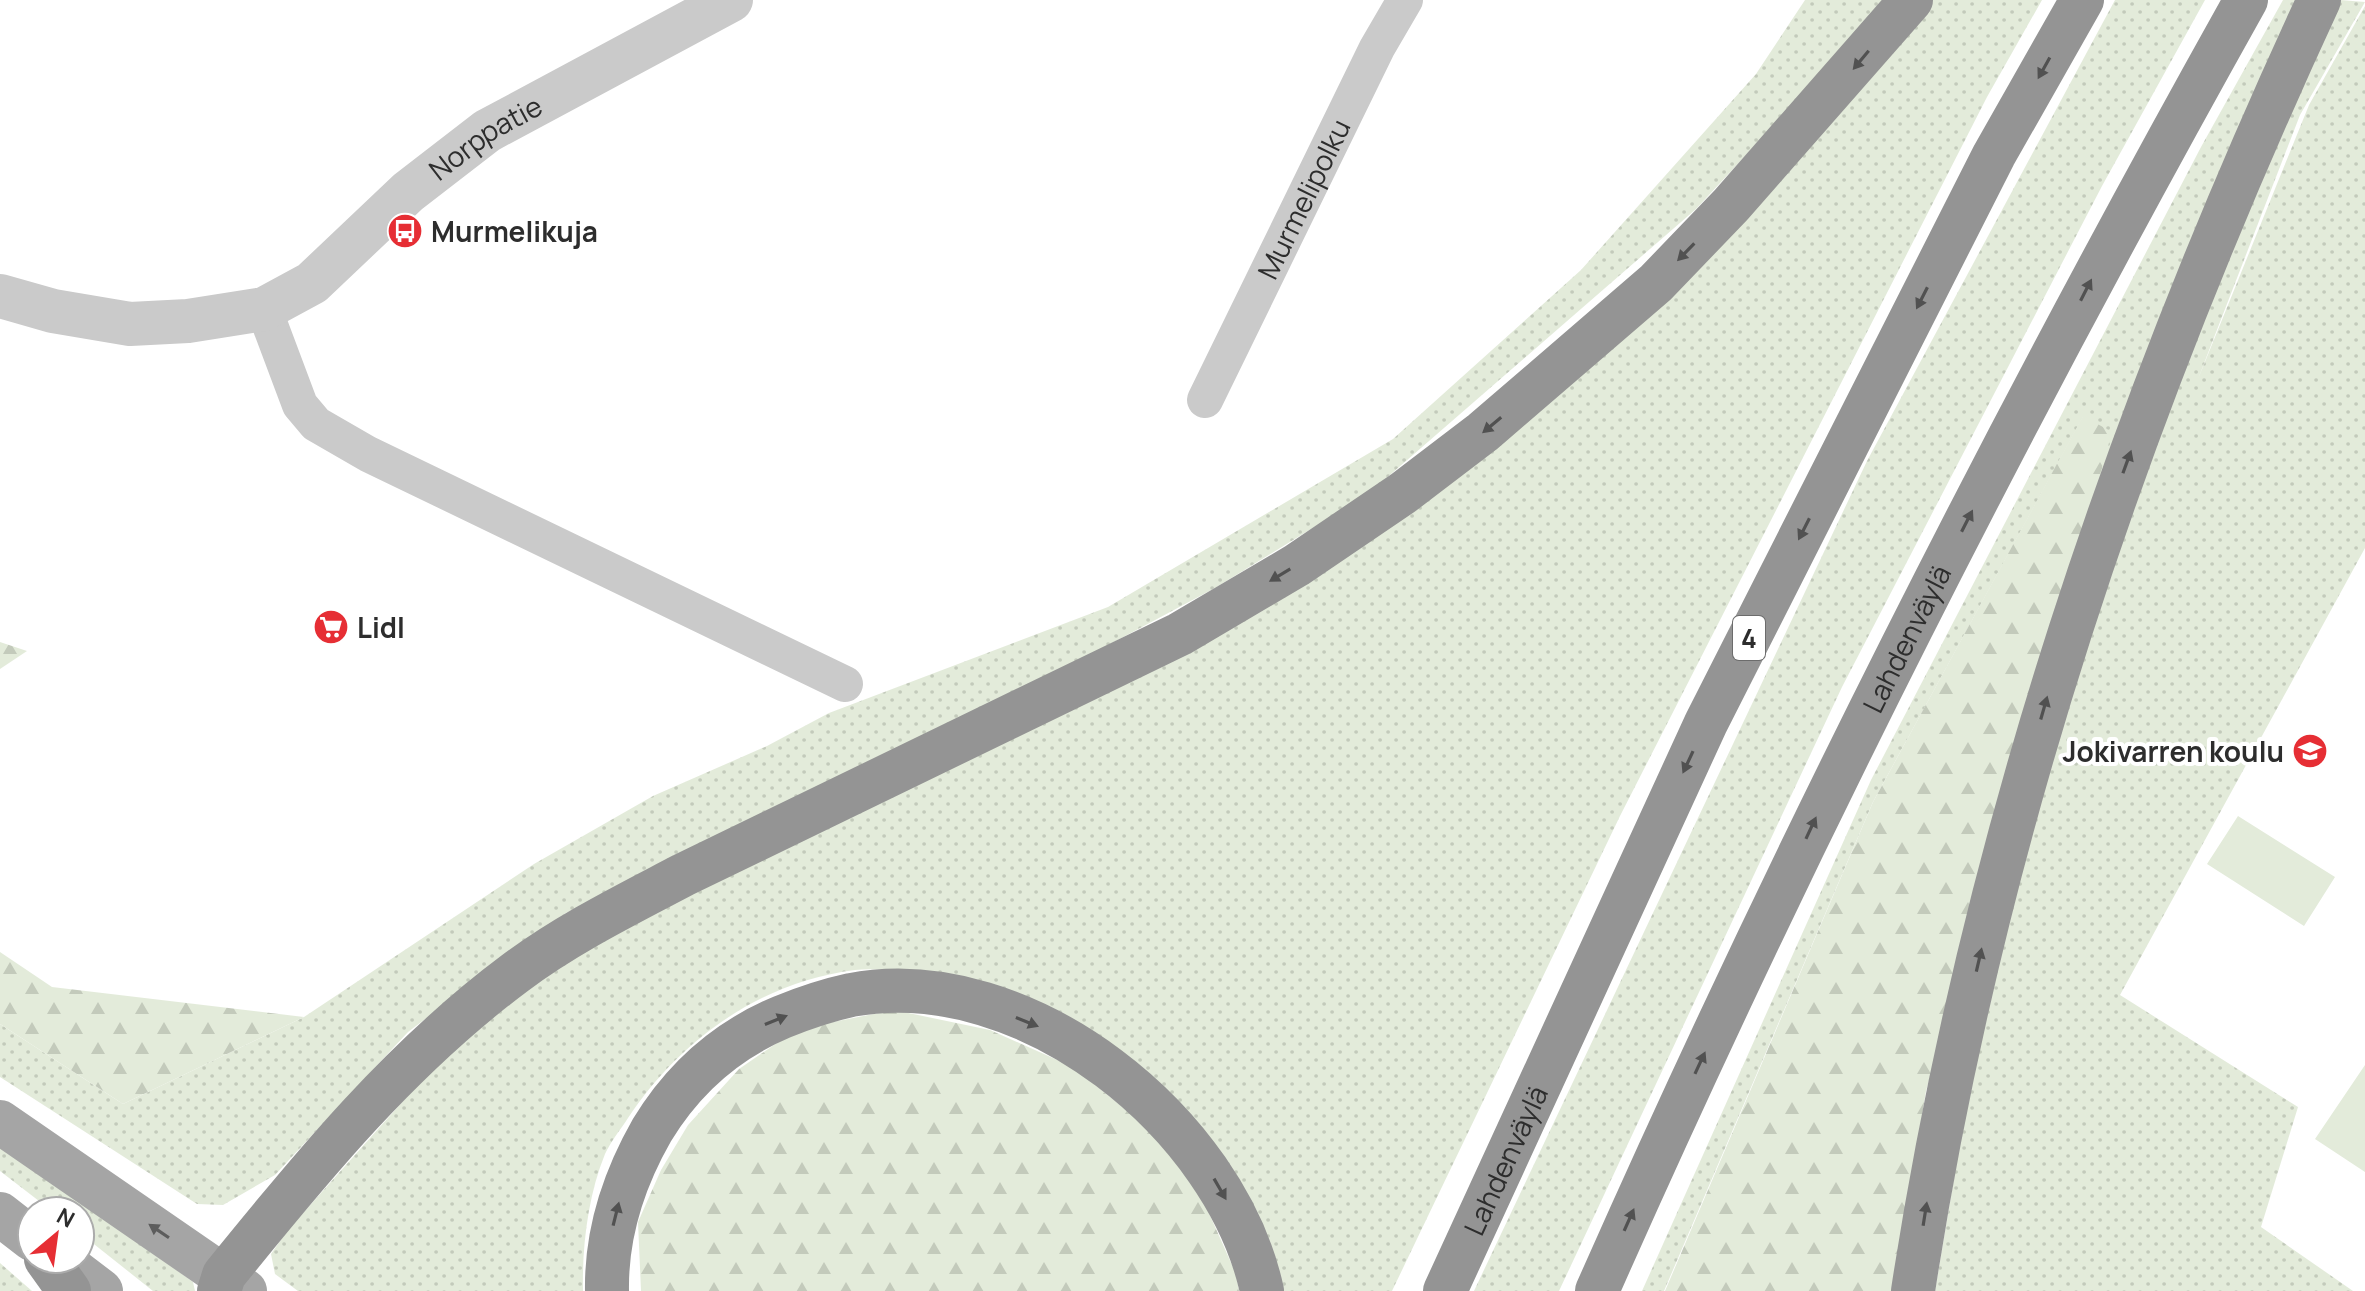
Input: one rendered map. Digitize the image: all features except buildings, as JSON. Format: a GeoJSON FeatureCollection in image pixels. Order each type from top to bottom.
{"type":"FeatureCollection","features":[{"type":"Feature","properties":{"kind":"highway"},"geometry":{"type":"LineString","coordinates":[[229,1286],[320,1156],[383,1087],[447,1026],[517,971],[606,915],[670,882],[1180,634],[1297,565],[1415,484],[1483,432],[1656,283],[1731,205],[1911,0]]}},
{"type":"Feature","properties":{"kind":"highway","name":"Lahdenväylä"},"geometry":{"type":"LineString","coordinates":[[1445,1291],[1706,723],[1994,155],[2082,0]]}},
{"type":"Feature","properties":{"kind":"highway","name":"Lahdenväylä"},"geometry":{"type":"LineString","coordinates":[[1597,1291],[1830,787],[2114,235],[2246,0]]}},
{"type":"Feature","properties":{"kind":"highway"},"geometry":{"type":"LineString","coordinates":[[1913,1291],[1953,1066],[2044,706],[2154,388],[2220,222],[2319,0]]}},
{"type":"Feature","properties":{"kind":"highway"},"geometry":{"type":"LineString","coordinates":[[607,1291],[611,1236],[621,1197],[639,1153],[683,1085],[757,1028],[807,1007],[853,995],[902,992],[952,997],[1007,1014],[1053,1032],[1106,1065],[1169,1120],[1204,1161],[1237,1218],[1262,1291]]}},
{"type":"Feature","properties":{"kind":"main road"},"geometry":{"type":"LineString","coordinates":[[0,1122],[229,1286]]}},
{"type":"Feature","properties":{"kind":"main road"},"geometry":{"type":"LineString","coordinates":[[0,1214],[16,1226]]}},
{"type":"Feature","properties":{"kind":"main road"},"geometry":{"type":"LineString","coordinates":[[80,1275],[101,1291]]}},
{"type":"Feature","properties":{"kind":"street","name":"Norppatie"},"geometry":{"type":"LineString","coordinates":[[264,309],[312,283],[408,192],[487,131],[731,0]]}},
{"type":"Feature","properties":{"kind":"street","name":"Murmelipolku"},"geometry":{"type":"LineString","coordinates":[[1205,400],[1377,48],[1405,0]]}},
{"type":"Feature","properties":{"kind":"street"},"geometry":{"type":"LineString","coordinates":[[0,296],[53,311],[130,324],[188,321],[264,309],[300,405],[316,424],[368,454],[845,684]]}},
{"type":"Feature","properties":{"kind":"green space"},"geometry":{"type":"Polygon","coordinates":[[[1805,0],[1884,0],[1843,50],[1696,209],[1368,494],[1215,588],[1056,673],[566,913],[408,1032],[275,1175],[223,1205],[197,1204],[0,1077],[0,1024],[123,1104],[304,1017],[534,864],[653,796],[767,746],[829,713],[1108,607],[1393,439],[1581,270],[1756,74],[1805,0]]]}},
{"type":"Feature","properties":{"kind":"green space"},"geometry":{"type":"Polygon","coordinates":[[[1931,0],[2042,0],[1987,97],[1620,816],[1392,1291],[1277,1291],[1219,1156],[910,971],[869,969],[820,977],[787,987],[755,1002],[725,1019],[672,1064],[628,1118],[605,1154],[587,1221],[583,1291],[298,1291],[275,1274],[271,1254],[287,1231],[454,1044],[558,965],[1503,437],[1931,0]]]}},
{"type":"Feature","properties":{"kind":"green space"},"geometry":{"type":"Polygon","coordinates":[[[2115,0],[2205,0],[2102,186],[1842,687],[1559,1291],[1474,1291],[1867,461],[2115,0]]]}},
{"type":"Feature","properties":{"kind":"green space"},"geometry":{"type":"Polygon","coordinates":[[[2283,0],[2300,0],[2071,577],[2083,417],[1873,802],[1664,1291],[1642,1291],[1871,780],[2201,147],[2283,0]]]}},
{"type":"Feature","properties":{"kind":"green space"},"geometry":{"type":"Polygon","coordinates":[[[2340,0],[2365,2],[2300,115],[2198,379],[2309,105],[2365,6],[2365,548],[2120,995],[2298,1107],[2261,1227],[2353,1291],[1935,1291],[1966,1107],[2027,838],[2105,573],[2223,270],[2340,0]]]}},
{"type":"Feature","properties":{"kind":"green space"},"geometry":{"type":"Polygon","coordinates":[[[2083,416],[2112,432],[1926,1091],[1894,1291],[1665,1291],[1873,802],[2083,416]]]}},
{"type":"Feature","properties":{"kind":"green space"},"geometry":{"type":"Polygon","coordinates":[[[0,642],[27,651],[0,669],[0,642]]]}},
{"type":"Feature","properties":{"kind":"green space"},"geometry":{"type":"Polygon","coordinates":[[[2238,816],[2335,877],[2304,926],[2207,864],[2238,816]]]}},
{"type":"Feature","properties":{"kind":"green space"},"geometry":{"type":"Polygon","coordinates":[[[0,952],[52,987],[304,1017],[123,1104],[0,1024],[0,952]]]}},
{"type":"Feature","properties":{"kind":"green space"},"geometry":{"type":"Polygon","coordinates":[[[894,1010],[990,1030],[1073,1067],[1146,1126],[1193,1177],[1236,1274],[1239,1291],[641,1291],[638,1222],[661,1170],[688,1125],[739,1069],[797,1029],[894,1010]]]}},
{"type":"Feature","properties":{"kind":"green space"},"geometry":{"type":"Polygon","coordinates":[[[2365,1065],[2365,1172],[2315,1139],[2365,1065]]]}},
{"type":"Feature","properties":{"kind":"green space"},"geometry":{"type":"Polygon","coordinates":[[[0,1141],[74,1195],[31,1195],[0,1171],[0,1141]]]}},
{"type":"Feature","properties":{"kind":"green space"},"geometry":{"type":"Polygon","coordinates":[[[96,1211],[193,1282],[195,1291],[153,1291],[96,1246],[96,1211]]]}},
{"type":"Feature","properties":{"kind":"green space"},"geometry":{"type":"Polygon","coordinates":[[[0,1263],[32,1291],[0,1291],[0,1263]]]}},
{"type":"Feature","properties":{"kind":"place","name":"Murmelikuja"},"geometry":{"type":"Point","coordinates":[405,231]}},
{"type":"Feature","properties":{"kind":"place","name":"Lidl"},"geometry":{"type":"Point","coordinates":[331,627]}},
{"type":"Feature","properties":{"kind":"place","name":"Jokivarren koulu"},"geometry":{"type":"Point","coordinates":[2310,751]}}]}
